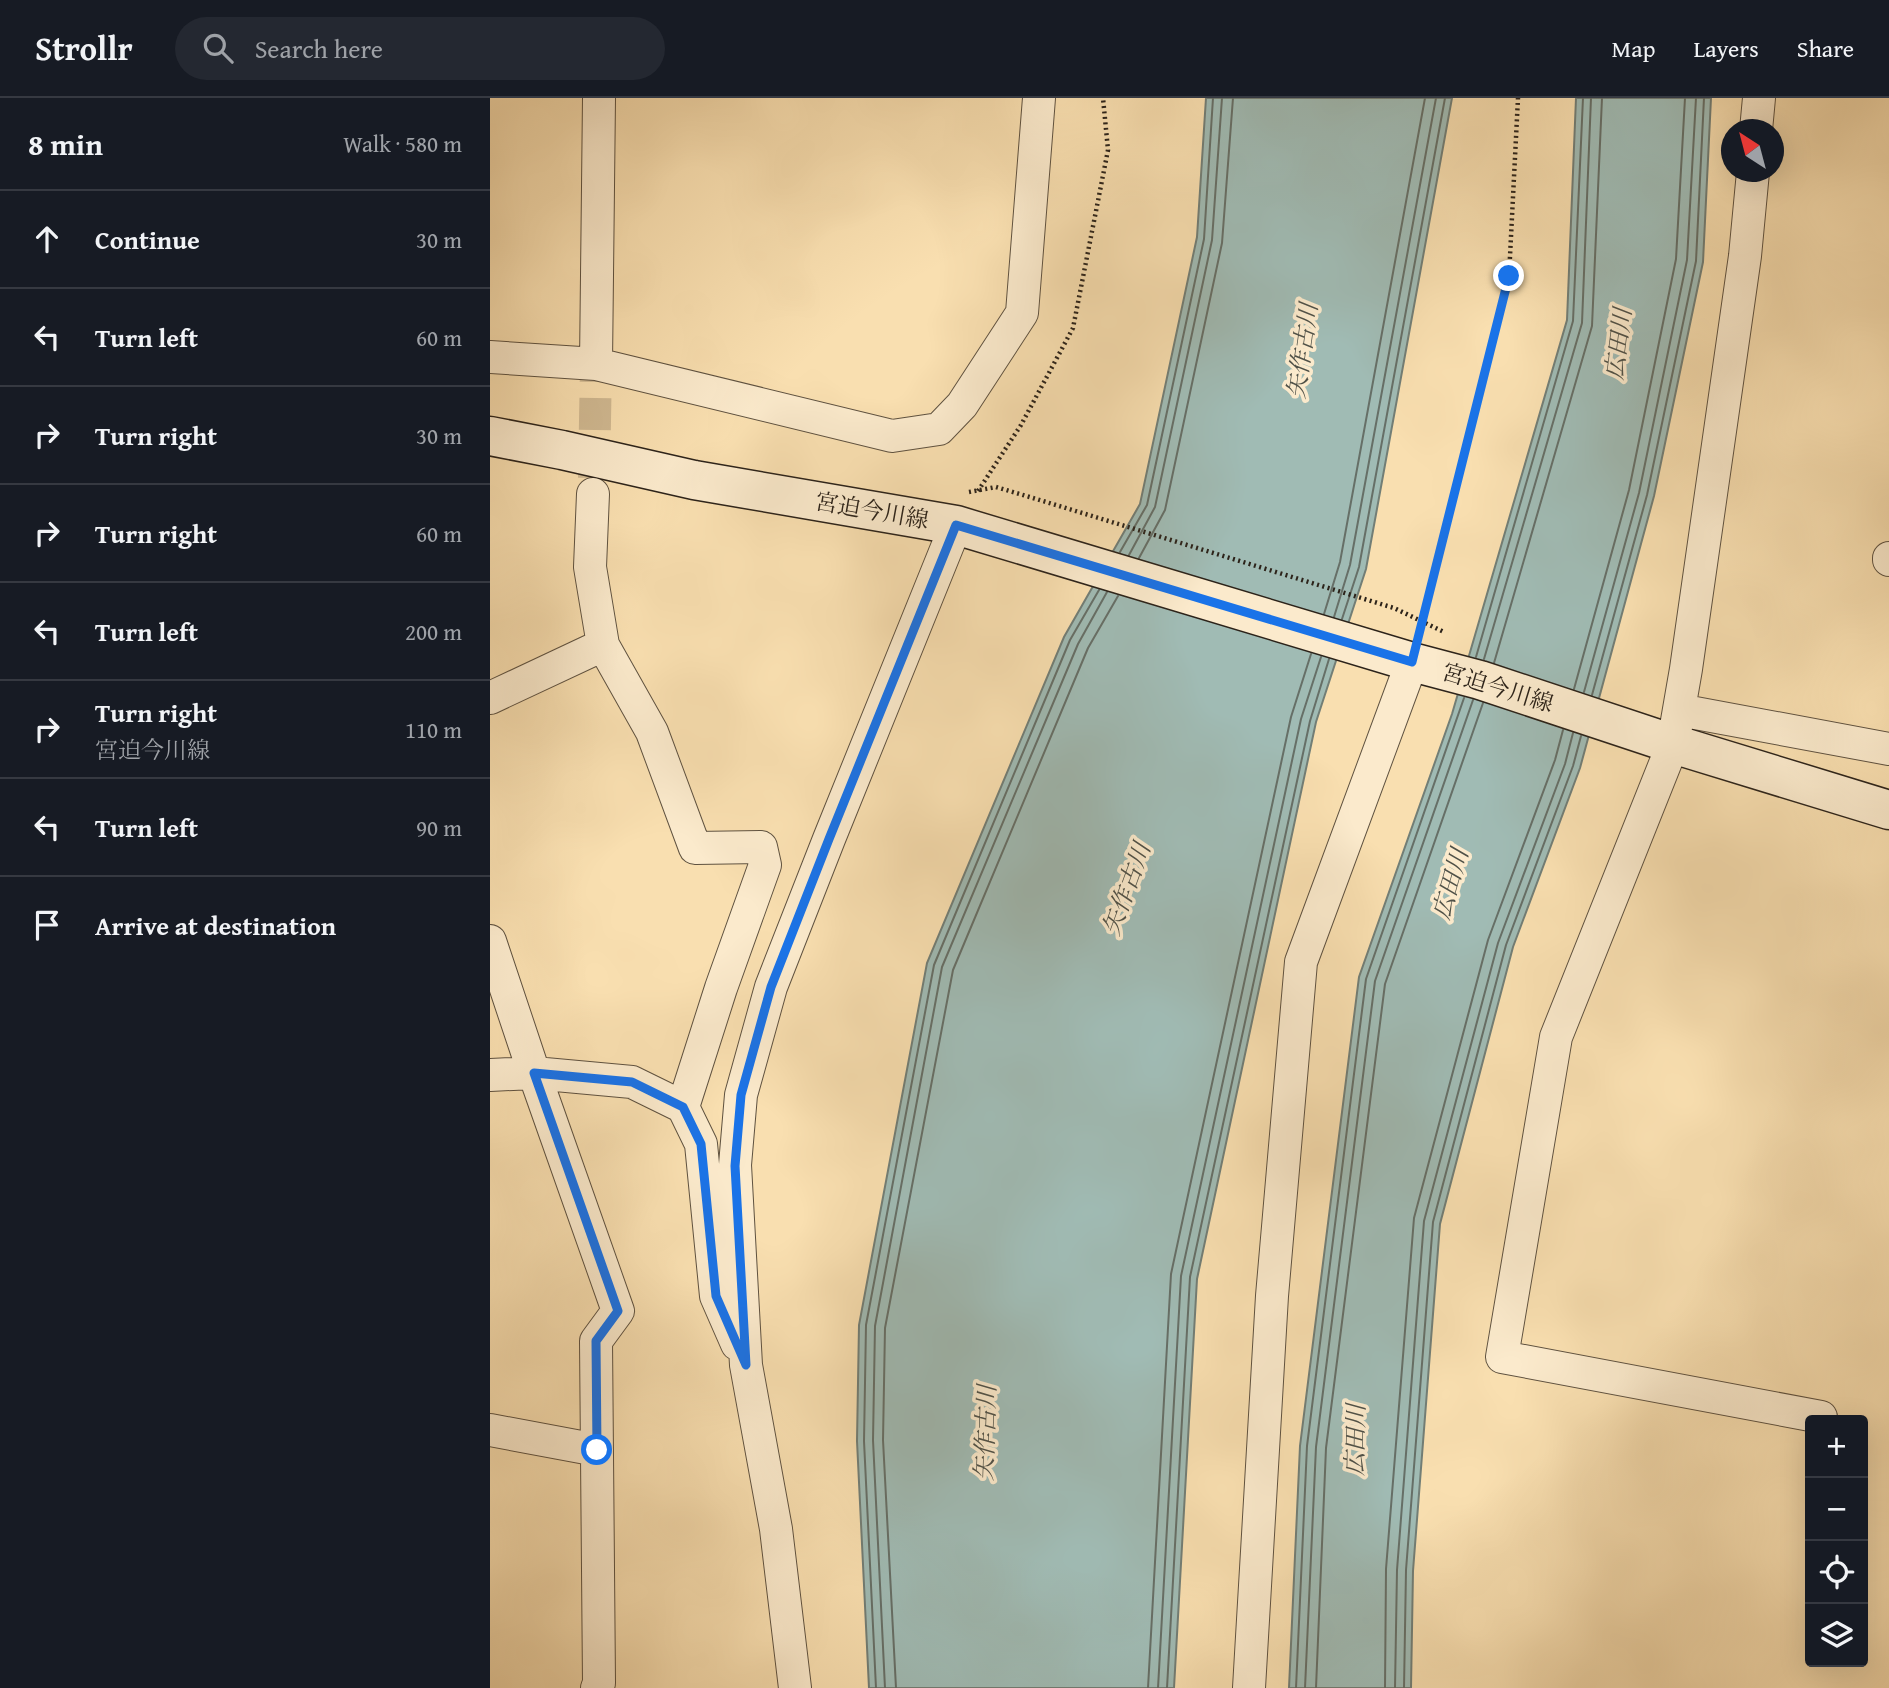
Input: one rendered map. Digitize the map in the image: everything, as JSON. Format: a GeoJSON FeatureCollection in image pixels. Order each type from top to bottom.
{"type":"FeatureCollection","features":[{"type":"Feature","properties":{"kind":"main road","name":"宮迫今川線"},"geometry":{"type":"LineString","coordinates":[[490,436],[694,480],[958,509],[1412,662],[1480,680],[1617,725],[1676,727],[1889,810]]}},
{"type":"Feature","properties":{"kind":"street"},"geometry":{"type":"LineString","coordinates":[[596,364],[599,98]]}},
{"type":"Feature","properties":{"kind":"street"},"geometry":{"type":"LineString","coordinates":[[490,357],[596,364],[892,436],[939,429],[962,405],[1022,313],[1039,98]]}},
{"type":"Feature","properties":{"kind":"street"},"geometry":{"type":"LineString","coordinates":[[1757,119],[1759,98]]}},
{"type":"Feature","properties":{"kind":"street"},"geometry":{"type":"LineString","coordinates":[[1752,182],[1745,256],[1676,727],[1556,1037],[1502,1357],[1811,1415]]}},
{"type":"Feature","properties":{"kind":"street"},"geometry":{"type":"LineString","coordinates":[[593,494],[590,567],[603,645],[652,732],[695,848],[761,847],[765,865],[683,1107]]}},
{"type":"Feature","properties":{"kind":"street"},"geometry":{"type":"LineString","coordinates":[[795,1688],[776,1529],[746,1365],[735,1166],[741,1095],[771,987],[958,509]]}},
{"type":"Feature","properties":{"kind":"street"},"geometry":{"type":"LineString","coordinates":[[490,698],[603,645]]}},
{"type":"Feature","properties":{"kind":"street"},"geometry":{"type":"LineString","coordinates":[[1250,1688],[1272,1296],[1301,962],[1412,662]]}},
{"type":"Feature","properties":{"kind":"street"},"geometry":{"type":"LineString","coordinates":[[1676,727],[1889,749]]}},
{"type":"Feature","properties":{"kind":"street"},"geometry":{"type":"LineString","coordinates":[[490,942],[618,1311],[596,1341],[597,1688]]}},
{"type":"Feature","properties":{"kind":"street"},"geometry":{"type":"LineString","coordinates":[[490,1075],[534,1073],[632,1082],[683,1107],[701,1144],[716,1296],[746,1365]]}},
{"type":"Feature","properties":{"kind":"street"},"geometry":{"type":"LineString","coordinates":[[490,1430],[597,1450]]}},
{"type":"Feature","properties":{"kind":"path"},"geometry":{"type":"LineString","coordinates":[[958,509],[1021,425],[1073,328],[1108,150],[1103,98]]}},
{"type":"Feature","properties":{"kind":"path"},"geometry":{"type":"LineString","coordinates":[[1412,662],[1509,276],[1518,98]]}},
{"type":"Feature","properties":{"kind":"path"},"geometry":{"type":"LineString","coordinates":[[958,509],[996,487],[1394,608],[1451,636]]}},
{"type":"Feature","properties":{"kind":"water","name":"矢作古川"},"geometry":{"type":"Polygon","coordinates":[[[1206,98],[1452,98],[1366,569],[1316,722],[1197,1279],[1174,1688],[869,1688],[857,1441],[859,1325],[927,963],[1064,637],[1140,504],[1197,237],[1206,98]]]}},
{"type":"Feature","properties":{"kind":"water","name":"広田川"},"geometry":{"type":"Polygon","coordinates":[[[1576,98],[1711,98],[1703,262],[1654,496],[1580,768],[1513,947],[1440,1224],[1413,1571],[1411,1688],[1289,1688],[1300,1446],[1359,977],[1452,714],[1567,320],[1576,98]]]}},
{"type":"Feature","properties":{"kind":"tunnel"},"geometry":{"type":"LineString","coordinates":[[594,478],[596,364]]}},
{"type":"Feature","properties":{"kind":"route"},"geometry":{"type":"LineString","coordinates":[[597,1450],[596,1341],[618,1311],[534,1073],[632,1082],[683,1107],[701,1144],[716,1296],[746,1365],[735,1166],[741,1095],[771,987],[956,525],[1412,662],[1509,276]]}}]}
